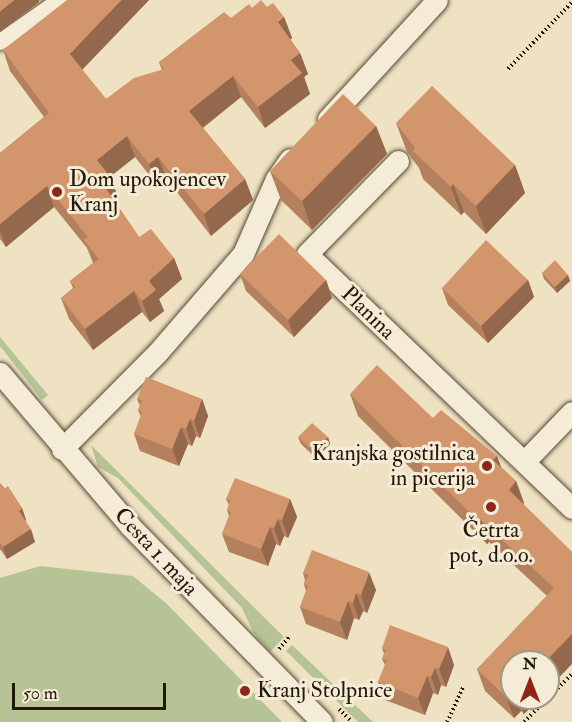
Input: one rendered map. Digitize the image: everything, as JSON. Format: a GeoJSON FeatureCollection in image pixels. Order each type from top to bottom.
{"type":"FeatureCollection","features":[{"type":"Feature","properties":{"kind":"street"},"geometry":{"type":"LineString","coordinates":[[0,42],[60,0]]}},
{"type":"Feature","properties":{"kind":"street"},"geometry":{"type":"LineString","coordinates":[[62,449],[158,352],[237,262],[276,179],[311,137],[377,70],[437,0]]}},
{"type":"Feature","properties":{"kind":"street","name":"Planina"},"geometry":{"type":"LineString","coordinates":[[398,161],[307,254],[524,462],[569,500]]}},
{"type":"Feature","properties":{"kind":"street","name":"Cesta 1. maja"},"geometry":{"type":"LineString","coordinates":[[0,373],[62,449],[257,659],[322,722]]}},
{"type":"Feature","properties":{"kind":"street"},"geometry":{"type":"LineString","coordinates":[[524,462],[572,412]]}},
{"type":"Feature","properties":{"kind":"path"},"geometry":{"type":"LineString","coordinates":[[508,69],[572,2]]}},
{"type":"Feature","properties":{"kind":"path"},"geometry":{"type":"LineString","coordinates":[[560,686],[572,674]]}},
{"type":"Feature","properties":{"kind":"path"},"geometry":{"type":"LineString","coordinates":[[447,722],[464,686]]}},
{"type":"Feature","properties":{"kind":"path"},"geometry":{"type":"LineString","coordinates":[[524,722],[536,710]]}},
{"type":"Feature","properties":{"kind":"green space"},"geometry":{"type":"Polygon","coordinates":[[[0,337],[48,395],[42,400],[0,346],[0,337]]]}},
{"type":"Feature","properties":{"kind":"green space"},"geometry":{"type":"Polygon","coordinates":[[[91,445],[284,637],[270,652],[253,632],[242,608],[118,478],[98,467],[91,445]]]}},
{"type":"Feature","properties":{"kind":"green space"},"geometry":{"type":"Polygon","coordinates":[[[40,566],[133,576],[167,604],[282,722],[0,722],[0,578],[40,566]]]}},
{"type":"Feature","properties":{"kind":"green space"},"geometry":{"type":"Polygon","coordinates":[[[292,645],[373,722],[358,722],[286,651],[292,645]]]}},
{"type":"Feature","properties":{"kind":"building"},"geometry":{"type":"Polygon","coordinates":[[[0,0],[14,0],[0,11],[0,0]]]}},
{"type":"Feature","properties":{"kind":"building","name":"Dom upokojencev Kranj"},"geometry":{"type":"Polygon","coordinates":[[[67,0],[121,0],[70,54],[106,99],[134,78],[164,69],[159,62],[224,12],[231,18],[249,4],[252,8],[261,0],[267,7],[273,3],[284,17],[278,22],[300,53],[291,60],[302,73],[258,107],[233,76],[189,111],[245,179],[204,214],[158,157],[149,164],[127,136],[97,160],[111,178],[103,184],[139,237],[151,229],[174,258],[149,281],[156,290],[142,301],[134,291],[85,329],[61,298],[75,287],[70,281],[99,259],[84,240],[88,237],[47,186],[0,224],[0,153],[49,113],[3,50],[67,0]]]}},
{"type":"Feature","properties":{"kind":"building"},"geometry":{"type":"Polygon","coordinates":[[[432,86],[515,165],[476,206],[453,184],[451,187],[413,151],[415,148],[396,123],[432,86]]]}},
{"type":"Feature","properties":{"kind":"building"},"geometry":{"type":"Polygon","coordinates":[[[343,94],[376,126],[302,201],[270,171],[343,94]]]}},
{"type":"Feature","properties":{"kind":"building"},"geometry":{"type":"Polygon","coordinates":[[[279,234],[326,280],[288,320],[240,274],[279,234]]]}},
{"type":"Feature","properties":{"kind":"building"},"geometry":{"type":"Polygon","coordinates":[[[486,240],[528,280],[481,326],[442,288],[486,240]]]}},
{"type":"Feature","properties":{"kind":"building"},"geometry":{"type":"Polygon","coordinates":[[[555,260],[568,275],[555,287],[542,273],[555,260]]]}},
{"type":"Feature","properties":{"kind":"building"},"geometry":{"type":"Polygon","coordinates":[[[377,365],[433,418],[441,410],[497,456],[493,460],[516,481],[509,490],[572,552],[572,634],[557,650],[500,650],[500,691],[477,669],[554,588],[481,520],[479,522],[350,394],[377,365]]]}},
{"type":"Feature","properties":{"kind":"building"},"geometry":{"type":"Polygon","coordinates":[[[146,377],[202,399],[194,421],[190,419],[186,429],[181,427],[172,449],[134,434],[142,412],[138,410],[142,400],[137,399],[146,377]]]}},
{"type":"Feature","properties":{"kind":"building"},"geometry":{"type":"Polygon","coordinates":[[[312,423],[328,437],[314,452],[298,437],[312,423]]]}},
{"type":"Feature","properties":{"kind":"building"},"geometry":{"type":"Polygon","coordinates":[[[235,478],[290,499],[282,520],[278,519],[274,528],[270,527],[261,549],[222,534],[231,512],[227,510],[230,501],[226,499],[235,478]]]}},
{"type":"Feature","properties":{"kind":"building"},"geometry":{"type":"Polygon","coordinates":[[[0,483],[4,489],[8,486],[22,508],[19,511],[31,529],[3,547],[0,543],[0,483]]]}},
{"type":"Feature","properties":{"kind":"building"},"geometry":{"type":"Polygon","coordinates":[[[312,550],[369,572],[361,595],[356,593],[353,603],[348,601],[340,622],[300,607],[308,586],[304,584],[308,575],[303,573],[312,550]]]}},
{"type":"Feature","properties":{"kind":"building"},"geometry":{"type":"Polygon","coordinates":[[[390,625],[448,647],[439,669],[435,668],[431,677],[427,676],[418,698],[378,682],[387,660],[382,659],[386,649],[382,648],[390,625]]]}},
{"type":"Feature","properties":{"kind":"place","name":"Dom upokojencev Kranj"},"geometry":{"type":"Point","coordinates":[57,192]}},
{"type":"Feature","properties":{"kind":"place","name":"Kranjska gostilnica in picerija"},"geometry":{"type":"Point","coordinates":[487,466]}},
{"type":"Feature","properties":{"kind":"place","name":"Četrta pot, d.o.o."},"geometry":{"type":"Point","coordinates":[491,507]}},
{"type":"Feature","properties":{"kind":"place","name":"Kranj Stolpnice"},"geometry":{"type":"Point","coordinates":[245,691]}}]}
